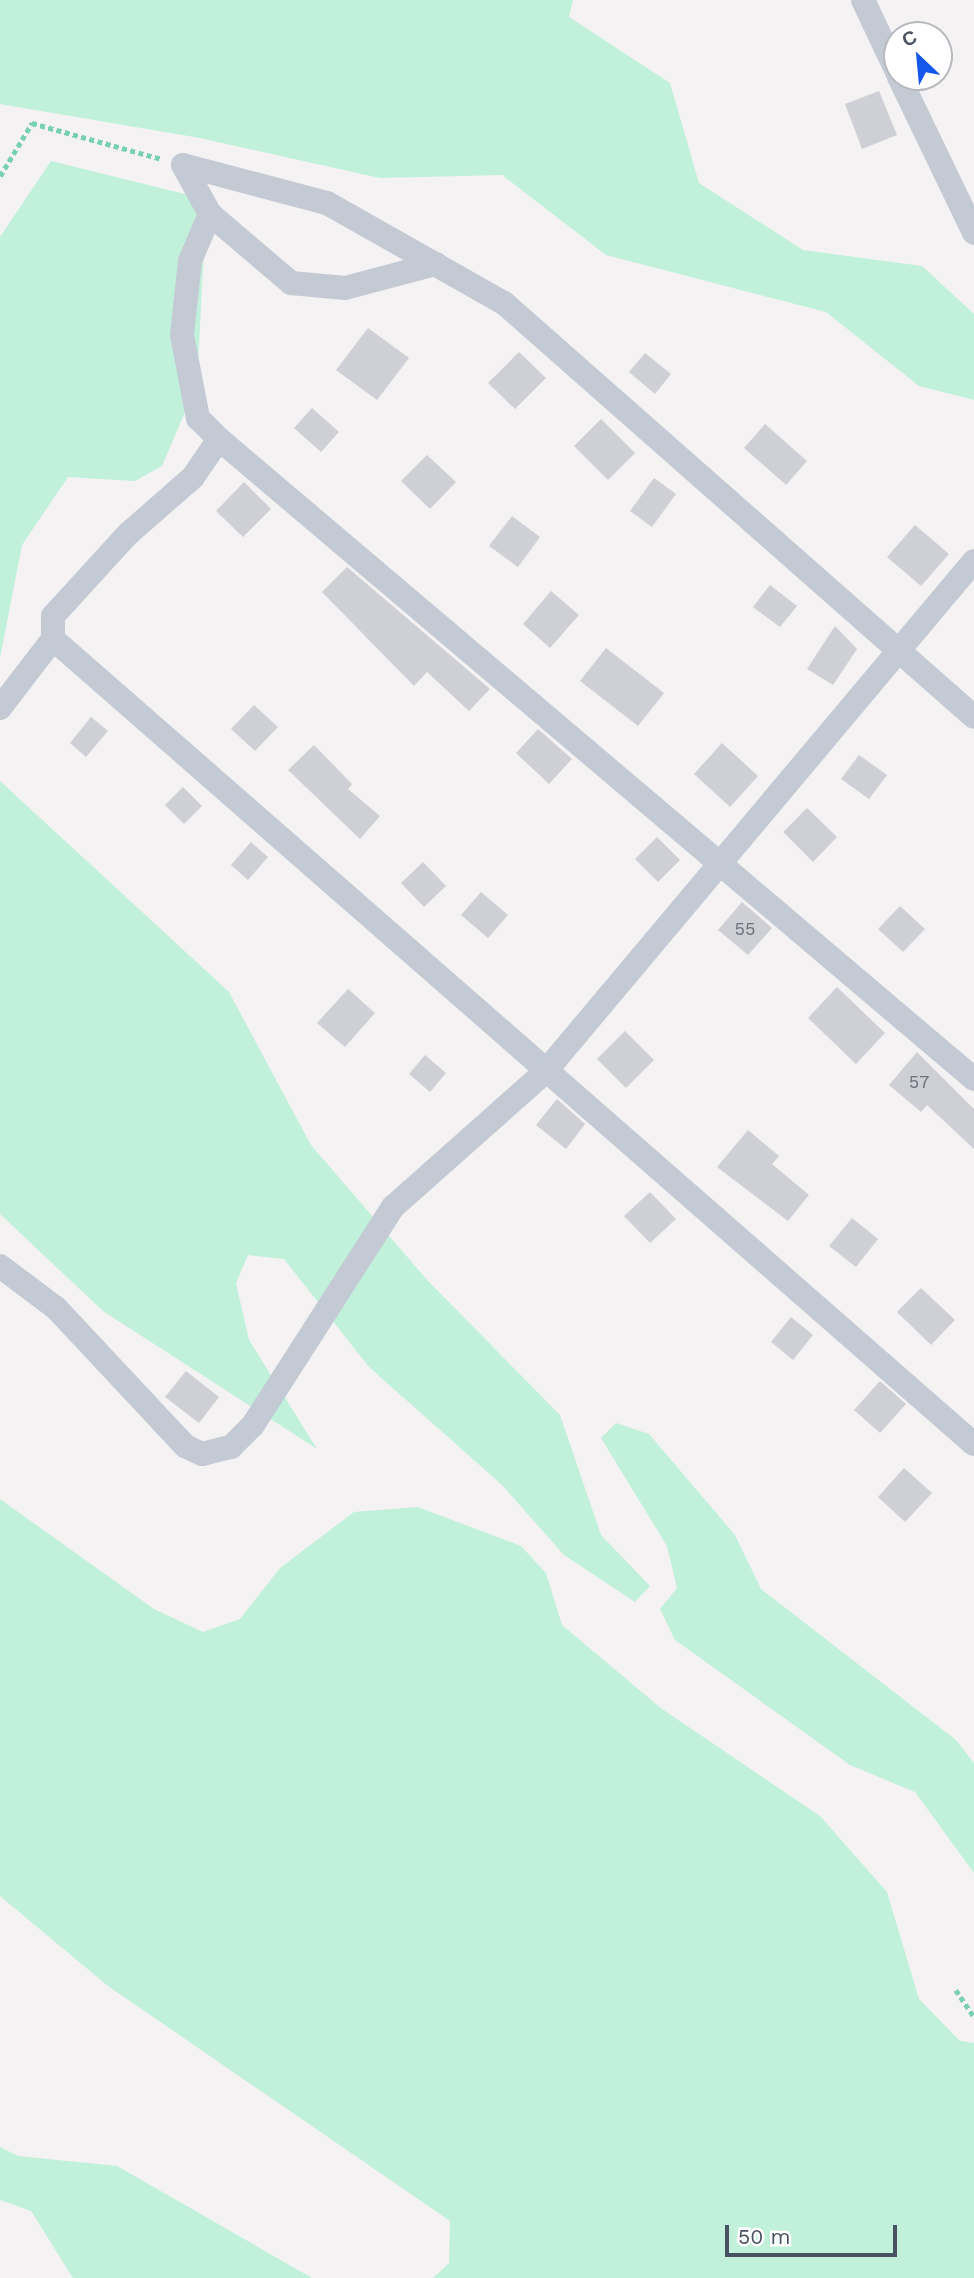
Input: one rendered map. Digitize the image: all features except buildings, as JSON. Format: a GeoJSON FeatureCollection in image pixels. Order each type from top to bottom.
{"type":"FeatureCollection","features":[{"type":"Feature","properties":{"kind":"street"},"geometry":{"type":"LineString","coordinates":[[863,0],[883,42]]}},
{"type":"Feature","properties":{"kind":"street"},"geometry":{"type":"LineString","coordinates":[[906,91],[974,233]]}},
{"type":"Feature","properties":{"kind":"street"},"geometry":{"type":"LineString","coordinates":[[183,165],[210,214],[291,283],[345,288],[436,264]]}},
{"type":"Feature","properties":{"kind":"street"},"geometry":{"type":"LineString","coordinates":[[183,165],[327,203],[504,303],[974,717]]}},
{"type":"Feature","properties":{"kind":"street"},"geometry":{"type":"LineString","coordinates":[[210,214],[190,261],[182,335],[198,418],[219,439],[720,859],[974,1079]]}},
{"type":"Feature","properties":{"kind":"street"},"geometry":{"type":"LineString","coordinates":[[0,708],[53,639],[53,616],[128,534],[193,477],[219,439]]}},
{"type":"Feature","properties":{"kind":"street"},"geometry":{"type":"LineString","coordinates":[[0,1266],[56,1308],[185,1446],[216,1453],[253,1424],[393,1207],[545,1072],[720,859],[974,561]]}},
{"type":"Feature","properties":{"kind":"street"},"geometry":{"type":"LineString","coordinates":[[53,639],[545,1072],[974,1444]]}},
{"type":"Feature","properties":{"kind":"path"},"geometry":{"type":"LineString","coordinates":[[0,176],[32,123],[183,165]]}},
{"type":"Feature","properties":{"kind":"path"},"geometry":{"type":"LineString","coordinates":[[956,1990],[974,2017]]}},
{"type":"Feature","properties":{"kind":"green space"},"geometry":{"type":"Polygon","coordinates":[[[0,0],[573,0],[569,17],[670,83],[699,183],[803,250],[922,266],[974,314],[974,400],[919,386],[826,312],[606,255],[502,175],[380,178],[200,138],[0,104],[0,0]]]}},
{"type":"Feature","properties":{"kind":"green space"},"geometry":{"type":"Polygon","coordinates":[[[51,161],[189,195],[205,228],[197,384],[162,466],[135,481],[68,477],[22,545],[0,658],[0,237],[51,161]]]}},
{"type":"Feature","properties":{"kind":"green space"},"geometry":{"type":"Polygon","coordinates":[[[0,781],[229,992],[311,1145],[428,1281],[560,1415],[601,1535],[650,1586],[635,1602],[564,1555],[502,1485],[369,1367],[284,1259],[248,1255],[236,1283],[249,1340],[317,1449],[103,1311],[0,1214],[0,781]]]}},
{"type":"Feature","properties":{"kind":"green space"},"geometry":{"type":"Polygon","coordinates":[[[616,1423],[649,1434],[735,1535],[761,1589],[956,1740],[974,1763],[974,1873],[915,1792],[850,1765],[675,1640],[660,1609],[677,1588],[667,1546],[601,1438],[616,1423]]]}},
{"type":"Feature","properties":{"kind":"green space"},"geometry":{"type":"Polygon","coordinates":[[[0,1499],[154,1609],[203,1632],[240,1619],[280,1568],[354,1512],[418,1507],[521,1546],[546,1573],[562,1625],[662,1709],[820,1816],[887,1892],[919,1999],[960,2041],[974,2043],[974,2278],[433,2278],[449,2263],[450,2221],[108,1986],[0,1896],[0,1499]]]}},
{"type":"Feature","properties":{"kind":"green space"},"geometry":{"type":"Polygon","coordinates":[[[0,2147],[18,2156],[117,2166],[312,2278],[73,2278],[31,2211],[0,2200],[0,2147]]]}}]}
